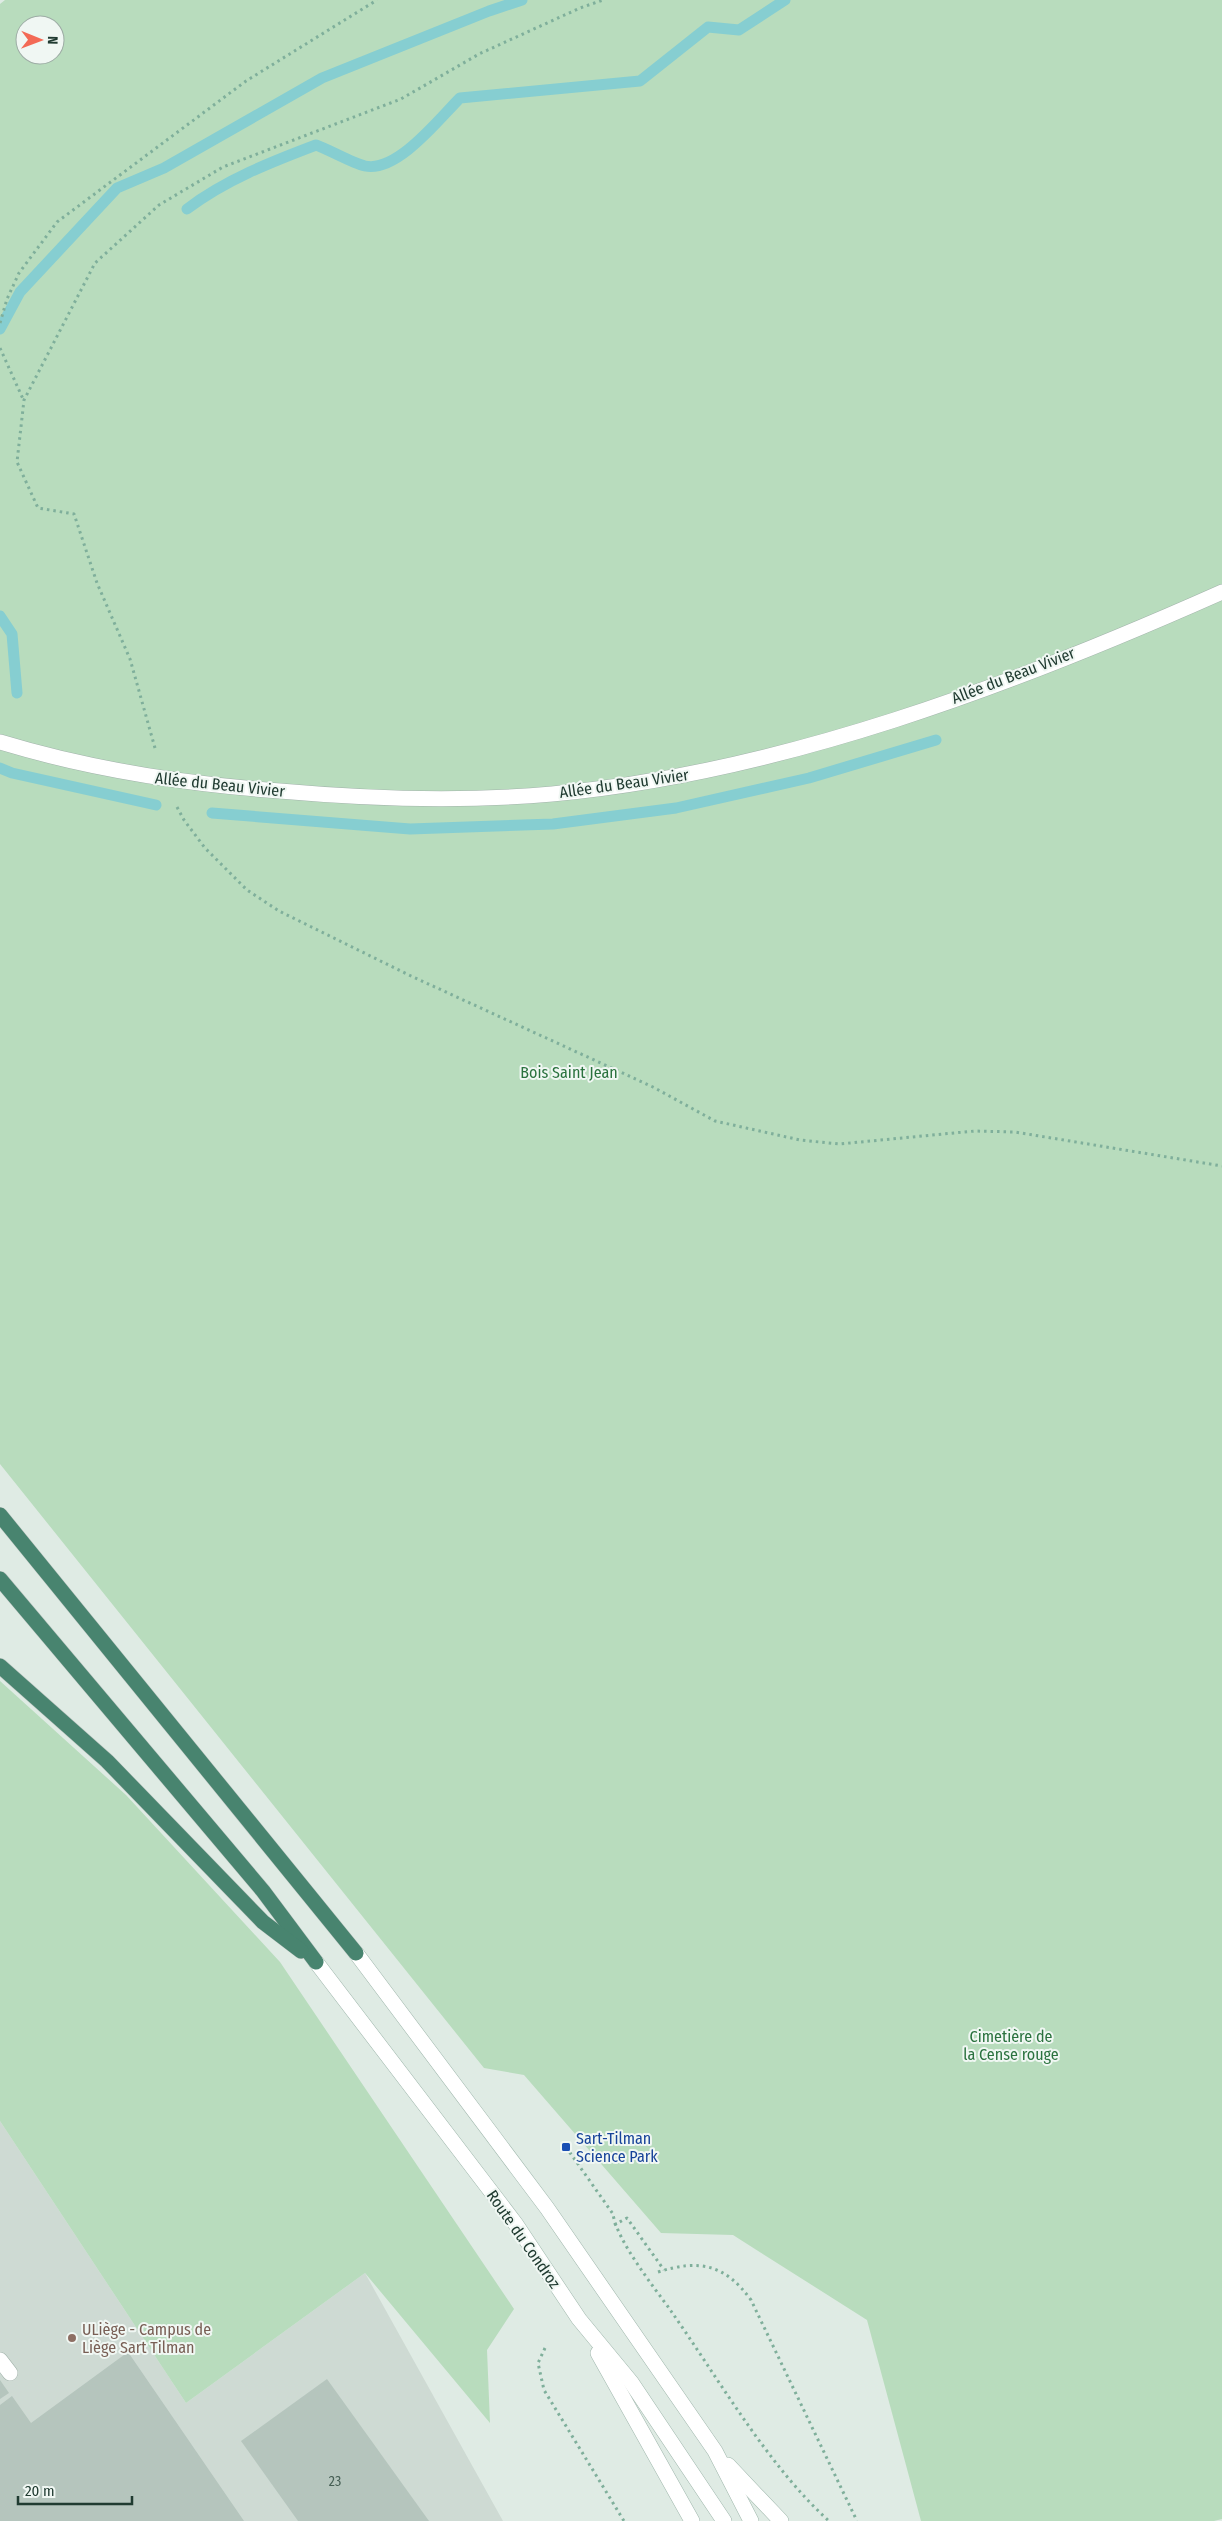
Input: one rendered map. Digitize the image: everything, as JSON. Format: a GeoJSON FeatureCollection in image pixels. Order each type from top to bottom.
{"type":"FeatureCollection","features":[{"type":"Feature","properties":{"kind":"highway"},"geometry":{"type":"LineString","coordinates":[[0,1515],[356,1953]]}},
{"type":"Feature","properties":{"kind":"highway"},"geometry":{"type":"LineString","coordinates":[[0,1579],[263,1891],[316,1962]]}},
{"type":"Feature","properties":{"kind":"highway"},"geometry":{"type":"LineString","coordinates":[[0,1666],[107,1761],[263,1922],[316,1962]]}},
{"type":"Feature","properties":{"kind":"main road","name":"Allée du Beau Vivier"},"geometry":{"type":"LineString","coordinates":[[0,742],[104,770],[177,781],[308,794],[449,798],[551,794],[694,773],[796,749],[916,711],[1075,652],[1222,592]]}},
{"type":"Feature","properties":{"kind":"main road"},"geometry":{"type":"LineString","coordinates":[[356,1953],[547,2208],[715,2451],[751,2521]]}},
{"type":"Feature","properties":{"kind":"main road","name":"Route du Condroz"},"geometry":{"type":"LineString","coordinates":[[316,1962],[515,2223],[578,2318],[631,2382],[724,2521]]}},
{"type":"Feature","properties":{"kind":"main road"},"geometry":{"type":"LineString","coordinates":[[578,2318],[692,2521]]}},
{"type":"Feature","properties":{"kind":"main road"},"geometry":{"type":"LineString","coordinates":[[0,2360],[10,2373]]}},
{"type":"Feature","properties":{"kind":"main road"},"geometry":{"type":"LineString","coordinates":[[715,2451],[780,2521]]}},
{"type":"Feature","properties":{"kind":"path"},"geometry":{"type":"LineString","coordinates":[[0,323],[7,299],[20,273],[57,222],[246,81],[377,0]]}},
{"type":"Feature","properties":{"kind":"path"},"geometry":{"type":"LineString","coordinates":[[156,752],[130,659],[97,583],[74,514],[38,508],[17,462],[24,400],[95,263],[159,204],[223,167],[401,99],[479,54],[580,8],[603,0]]}},
{"type":"Feature","properties":{"kind":"path"},"geometry":{"type":"LineString","coordinates":[[0,348],[24,400]]}},
{"type":"Feature","properties":{"kind":"path"},"geometry":{"type":"LineString","coordinates":[[177,781],[176,804],[184,820],[199,841],[247,890],[279,911],[411,976],[654,1087],[715,1121],[768,1134],[832,1144],[974,1131],[1015,1132],[1222,1166]]}},
{"type":"Feature","properties":{"kind":"path"},"geometry":{"type":"LineString","coordinates":[[566,2147],[613,2214],[614,2225],[641,2267],[771,2455],[829,2521]]}},
{"type":"Feature","properties":{"kind":"path"},"geometry":{"type":"LineString","coordinates":[[614,2225],[627,2218],[664,2270]]}},
{"type":"Feature","properties":{"kind":"path"},"geometry":{"type":"LineString","coordinates":[[658,2272],[690,2266],[708,2267],[728,2274],[739,2284],[751,2300],[857,2521]]}},
{"type":"Feature","properties":{"kind":"path"},"geometry":{"type":"LineString","coordinates":[[545,2348],[538,2363],[544,2390],[624,2521]]}},
{"type":"Feature","properties":{"kind":"shaded area","name":"ULiège - Campus de Liège Sart Tilman"},"geometry":{"type":"Polygon","coordinates":[[[0,2121],[186,2403],[365,2273],[503,2521],[0,2521],[0,2121]]]}},
{"type":"Feature","properties":{"kind":"green space","name":"Bois Saint Jean"},"geometry":{"type":"Polygon","coordinates":[[[5,0],[1222,0],[1222,2519],[1214,2521],[921,2521],[867,2320],[733,2235],[661,2233],[524,2075],[484,2068],[0,1464],[0,4],[5,0]]]}},
{"type":"Feature","properties":{"kind":"green space"},"geometry":{"type":"Polygon","coordinates":[[[0,1681],[126,1795],[280,1962],[514,2309],[487,2350],[490,2423],[365,2273],[186,2403],[0,2121],[0,1681]]]}},
{"type":"Feature","properties":{"kind":"building"},"geometry":{"type":"Polygon","coordinates":[[[128,2352],[244,2521],[0,2521],[0,2405],[12,2396],[31,2423],[128,2352]]]}},
{"type":"Feature","properties":{"kind":"building"},"geometry":{"type":"Polygon","coordinates":[[[327,2379],[429,2521],[298,2521],[241,2441],[327,2379]]]}},
{"type":"Feature","properties":{"kind":"building"},"geometry":{"type":"Polygon","coordinates":[[[0,2380],[9,2393],[0,2399],[0,2380]]]}},
{"type":"Feature","properties":{"kind":"waterway"},"geometry":{"type":"LineString","coordinates":[[0,329],[20,292],[117,188],[164,168],[322,78],[489,11],[522,0]]}},
{"type":"Feature","properties":{"kind":"waterway"},"geometry":{"type":"LineString","coordinates":[[187,209],[233,180],[316,145],[365,166],[377,166],[390,161],[404,153],[417,142],[460,98],[640,81],[708,27],[739,30],[785,0]]}},
{"type":"Feature","properties":{"kind":"waterway"},"geometry":{"type":"LineString","coordinates":[[0,616],[12,634],[17,693]]}},
{"type":"Feature","properties":{"kind":"waterway"},"geometry":{"type":"LineString","coordinates":[[212,813],[410,829],[553,824],[676,808],[809,778],[936,740]]}},
{"type":"Feature","properties":{"kind":"waterway"},"geometry":{"type":"LineString","coordinates":[[0,768],[12,773],[156,805]]}},
{"type":"Feature","properties":{"kind":"place","name":"Sart-Tilman Science Park"},"geometry":{"type":"Point","coordinates":[566,2147]}},
{"type":"Feature","properties":{"kind":"place","name":"ULiège - Campus de Liège Sart Tilman"},"geometry":{"type":"Point","coordinates":[72,2338]}},
{"type":"Feature","properties":{"kind":"park label","name":"Cimetière de la Cense rouge"},"geometry":{"type":"Point","coordinates":[1011,2045]}}]}
